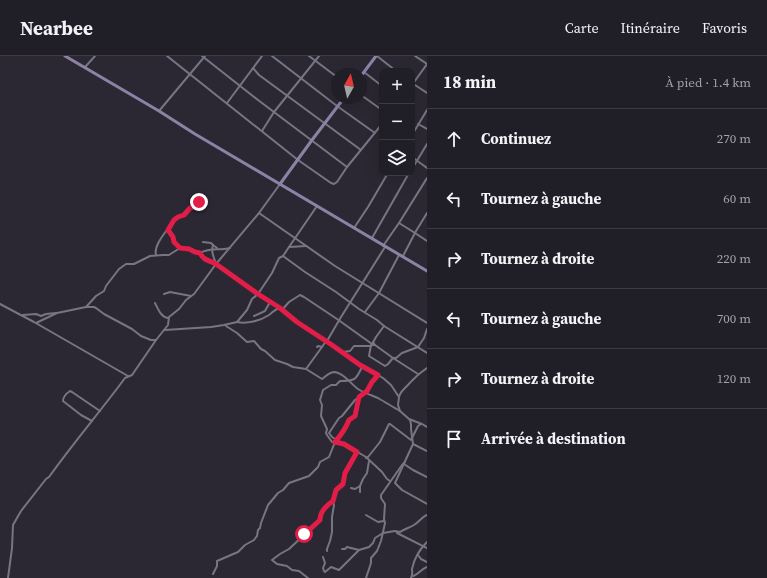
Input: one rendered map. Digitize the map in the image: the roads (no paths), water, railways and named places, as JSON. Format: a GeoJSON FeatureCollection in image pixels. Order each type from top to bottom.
{"type":"FeatureCollection","features":[{"type":"Feature","properties":{"kind":"main road"},"geometry":{"type":"LineString","coordinates":[[65,56],[86,67],[201,138],[427,271]]}},
{"type":"Feature","properties":{"kind":"main road"},"geometry":{"type":"LineString","coordinates":[[367,68],[376,56]]}},
{"type":"Feature","properties":{"kind":"main road"},"geometry":{"type":"LineString","coordinates":[[280,184],[337,106]]}},
{"type":"Feature","properties":{"kind":"street"},"geometry":{"type":"LineString","coordinates":[[86,67],[95,56]]}},
{"type":"Feature","properties":{"kind":"street"},"geometry":{"type":"LineString","coordinates":[[167,56],[253,125],[328,182],[334,184],[337,182],[347,167],[379,128]]}},
{"type":"Feature","properties":{"kind":"street"},"geometry":{"type":"LineString","coordinates":[[159,111],[204,56],[239,85],[347,167]]}},
{"type":"Feature","properties":{"kind":"street"},"geometry":{"type":"LineString","coordinates":[[226,103],[262,56]]}},
{"type":"Feature","properties":{"kind":"street"},"geometry":{"type":"LineString","coordinates":[[272,56],[375,133]]}},
{"type":"Feature","properties":{"kind":"street"},"geometry":{"type":"LineString","coordinates":[[309,56],[331,73]]}},
{"type":"Feature","properties":{"kind":"street"},"geometry":{"type":"LineString","coordinates":[[262,131],[274,112],[319,56]]}},
{"type":"Feature","properties":{"kind":"street"},"geometry":{"type":"LineString","coordinates":[[376,56],[392,68]]}},
{"type":"Feature","properties":{"kind":"street"},"geometry":{"type":"LineString","coordinates":[[415,56],[427,64],[415,80]]}},
{"type":"Feature","properties":{"kind":"street"},"geometry":{"type":"LineString","coordinates":[[253,68],[255,72],[361,150]]}},
{"type":"Feature","properties":{"kind":"street"},"geometry":{"type":"LineString","coordinates":[[249,73],[252,71],[255,72]]}},
{"type":"Feature","properties":{"kind":"street"},"geometry":{"type":"LineString","coordinates":[[367,74],[379,84]]}},
{"type":"Feature","properties":{"kind":"street"},"geometry":{"type":"LineString","coordinates":[[415,86],[427,93]]}},
{"type":"Feature","properties":{"kind":"street"},"geometry":{"type":"LineString","coordinates":[[367,99],[379,108]]}},
{"type":"Feature","properties":{"kind":"street"},"geometry":{"type":"LineString","coordinates":[[415,130],[427,110]]}},
{"type":"Feature","properties":{"kind":"street"},"geometry":{"type":"LineString","coordinates":[[418,124],[427,129]]}},
{"type":"Feature","properties":{"kind":"street"},"geometry":{"type":"LineString","coordinates":[[415,164],[427,144]]}},
{"type":"Feature","properties":{"kind":"street"},"geometry":{"type":"LineString","coordinates":[[417,161],[427,168]]}},
{"type":"Feature","properties":{"kind":"street"},"geometry":{"type":"LineString","coordinates":[[354,228],[386,176]]}},
{"type":"Feature","properties":{"kind":"street"},"geometry":{"type":"LineString","coordinates":[[372,239],[407,176]]}},
{"type":"Feature","properties":{"kind":"street"},"geometry":{"type":"LineString","coordinates":[[306,369],[327,341],[427,178]]}},
{"type":"Feature","properties":{"kind":"street"},"geometry":{"type":"LineString","coordinates":[[168,318],[197,290],[216,264],[259,213],[280,184]]}},
{"type":"Feature","properties":{"kind":"street"},"geometry":{"type":"LineString","coordinates":[[156,255],[155,251],[158,244],[174,220],[184,215],[190,208],[197,206],[202,199]]}},
{"type":"Feature","properties":{"kind":"street"},"geometry":{"type":"LineString","coordinates":[[238,322],[247,310],[252,299],[258,294],[272,273],[279,258],[283,256],[317,206]]}},
{"type":"Feature","properties":{"kind":"street"},"geometry":{"type":"LineString","coordinates":[[259,213],[335,266],[402,309],[427,323]]}},
{"type":"Feature","properties":{"kind":"street"},"geometry":{"type":"LineString","coordinates":[[365,312],[427,213]]}},
{"type":"Feature","properties":{"kind":"street"},"geometry":{"type":"LineString","coordinates":[[399,223],[427,241]]}},
{"type":"Feature","properties":{"kind":"street"},"geometry":{"type":"LineString","coordinates":[[168,230],[173,237],[174,242],[180,248],[189,249],[200,253],[212,249],[230,248]]}},
{"type":"Feature","properties":{"kind":"street"},"geometry":{"type":"LineString","coordinates":[[203,242],[211,243],[217,249]]}},
{"type":"Feature","properties":{"kind":"street"},"geometry":{"type":"LineString","coordinates":[[213,245],[212,255],[216,264]]}},
{"type":"Feature","properties":{"kind":"street"},"geometry":{"type":"LineString","coordinates":[[289,247],[307,246]]}},
{"type":"Feature","properties":{"kind":"street"},"geometry":{"type":"LineString","coordinates":[[86,307],[104,290],[116,273],[126,264],[134,264],[148,256],[169,256],[180,248]]}},
{"type":"Feature","properties":{"kind":"street"},"geometry":{"type":"LineString","coordinates":[[200,253],[204,259],[216,264],[281,309],[297,322],[362,366],[378,375],[391,385],[399,396]]}},
{"type":"Feature","properties":{"kind":"street"},"geometry":{"type":"LineString","coordinates":[[283,256],[384,326],[427,353]]}},
{"type":"Feature","properties":{"kind":"street"},"geometry":{"type":"LineString","coordinates":[[164,294],[170,292],[191,296]]}},
{"type":"Feature","properties":{"kind":"street"},"geometry":{"type":"LineString","coordinates":[[164,330],[224,325],[238,322],[245,323],[258,320],[274,310],[281,309],[300,295],[418,374]]}},
{"type":"Feature","properties":{"kind":"street"},"geometry":{"type":"LineString","coordinates":[[254,316],[265,311],[270,302]]}},
{"type":"Feature","properties":{"kind":"street"},"geometry":{"type":"LineString","coordinates":[[155,303],[163,316],[168,318]]}},
{"type":"Feature","properties":{"kind":"street"},"geometry":{"type":"LineString","coordinates":[[0,304],[129,376]]}},
{"type":"Feature","properties":{"kind":"street"},"geometry":{"type":"LineString","coordinates":[[22,315],[36,314],[41,316],[86,307],[96,308],[141,336],[151,340],[156,340]]}},
{"type":"Feature","properties":{"kind":"street"},"geometry":{"type":"LineString","coordinates":[[36,323],[57,313]]}},
{"type":"Feature","properties":{"kind":"street"},"geometry":{"type":"LineString","coordinates":[[8,578],[13,525],[21,511],[125,378],[132,375],[169,324],[168,318]]}},
{"type":"Feature","properties":{"kind":"street"},"geometry":{"type":"LineString","coordinates":[[224,325],[237,333],[247,342],[254,341],[260,349],[265,351],[275,360],[293,367],[306,369],[322,379],[329,373],[334,372],[344,376],[359,390],[378,398],[400,411],[409,419],[427,427]]}},
{"type":"Feature","properties":{"kind":"street"},"geometry":{"type":"LineString","coordinates":[[384,326],[372,344],[369,356],[384,366],[402,352],[418,347],[424,338],[427,329]]}},
{"type":"Feature","properties":{"kind":"street"},"geometry":{"type":"LineString","coordinates":[[342,352],[350,351],[354,346],[372,344]]}},
{"type":"Feature","properties":{"kind":"street"},"geometry":{"type":"LineString","coordinates":[[317,347],[322,347]]}},
{"type":"Feature","properties":{"kind":"street"},"geometry":{"type":"LineString","coordinates":[[362,366],[354,380],[340,381],[323,389],[320,400],[322,405],[321,416],[327,429],[326,433],[331,441],[344,444],[368,459],[390,481]]}},
{"type":"Feature","properties":{"kind":"street"},"geometry":{"type":"LineString","coordinates":[[400,411],[398,405],[399,396],[402,391],[418,374],[427,368]]}},
{"type":"Feature","properties":{"kind":"street"},"geometry":{"type":"LineString","coordinates":[[336,441],[329,432],[338,418],[342,416],[355,400],[365,393],[378,375]]}},
{"type":"Feature","properties":{"kind":"street"},"geometry":{"type":"LineString","coordinates":[[92,421],[81,415],[63,401],[68,392],[72,392],[100,411]]}},
{"type":"Feature","properties":{"kind":"street"},"geometry":{"type":"LineString","coordinates":[[213,574],[217,561],[238,552],[245,545],[256,538],[268,505],[278,493],[289,483],[309,476],[318,467],[320,462],[329,457],[336,441],[341,436],[349,420],[355,416],[359,397]]}},
{"type":"Feature","properties":{"kind":"street"},"geometry":{"type":"LineString","coordinates":[[409,419],[414,444],[427,451]]}},
{"type":"Feature","properties":{"kind":"street"},"geometry":{"type":"LineString","coordinates":[[412,439],[418,426],[427,422]]}},
{"type":"Feature","properties":{"kind":"street"},"geometry":{"type":"LineString","coordinates":[[360,492],[360,486],[367,473],[368,459],[380,442],[389,424],[410,440],[412,439]]}},
{"type":"Feature","properties":{"kind":"street"},"geometry":{"type":"LineString","coordinates":[[414,444],[395,484],[402,491],[427,504]]}},
{"type":"Feature","properties":{"kind":"street"},"geometry":{"type":"LineString","coordinates":[[327,551],[332,532],[333,501],[336,490],[343,485],[345,473],[357,452]]}},
{"type":"Feature","properties":{"kind":"street"},"geometry":{"type":"LineString","coordinates":[[404,463],[413,470],[427,477]]}},
{"type":"Feature","properties":{"kind":"street"},"geometry":{"type":"LineString","coordinates":[[366,578],[371,563],[371,558],[378,549],[383,533],[385,504],[380,497],[404,463]]}},
{"type":"Feature","properties":{"kind":"street"},"geometry":{"type":"LineString","coordinates":[[351,488],[360,486]]}},
{"type":"Feature","properties":{"kind":"street"},"geometry":{"type":"LineString","coordinates":[[308,578],[299,570],[292,570],[287,566],[277,564],[272,560],[289,549],[303,536],[304,533],[313,527],[320,520],[320,516],[327,505],[333,501]]}},
{"type":"Feature","properties":{"kind":"street"},"geometry":{"type":"LineString","coordinates":[[323,557],[325,564],[323,568],[324,572],[331,567],[338,570],[359,550],[369,547],[375,538],[383,533],[392,531],[399,533],[402,530],[415,525],[427,514]]}},
{"type":"Feature","properties":{"kind":"street"},"geometry":{"type":"LineString","coordinates":[[366,515],[378,522],[384,521]]}},
{"type":"Feature","properties":{"kind":"street"},"geometry":{"type":"LineString","coordinates":[[392,531],[427,548]]}},
{"type":"Feature","properties":{"kind":"street"},"geometry":{"type":"LineString","coordinates":[[412,577],[415,559],[427,542]]}},
{"type":"Feature","properties":{"kind":"street"},"geometry":{"type":"LineString","coordinates":[[342,549],[347,547],[359,550]]}},
{"type":"Feature","properties":{"kind":"street"},"geometry":{"type":"LineString","coordinates":[[418,555],[421,559],[427,562]]}},
{"type":"Feature","properties":{"kind":"street"},"geometry":{"type":"LineString","coordinates":[[412,577],[427,567]]}}]}
